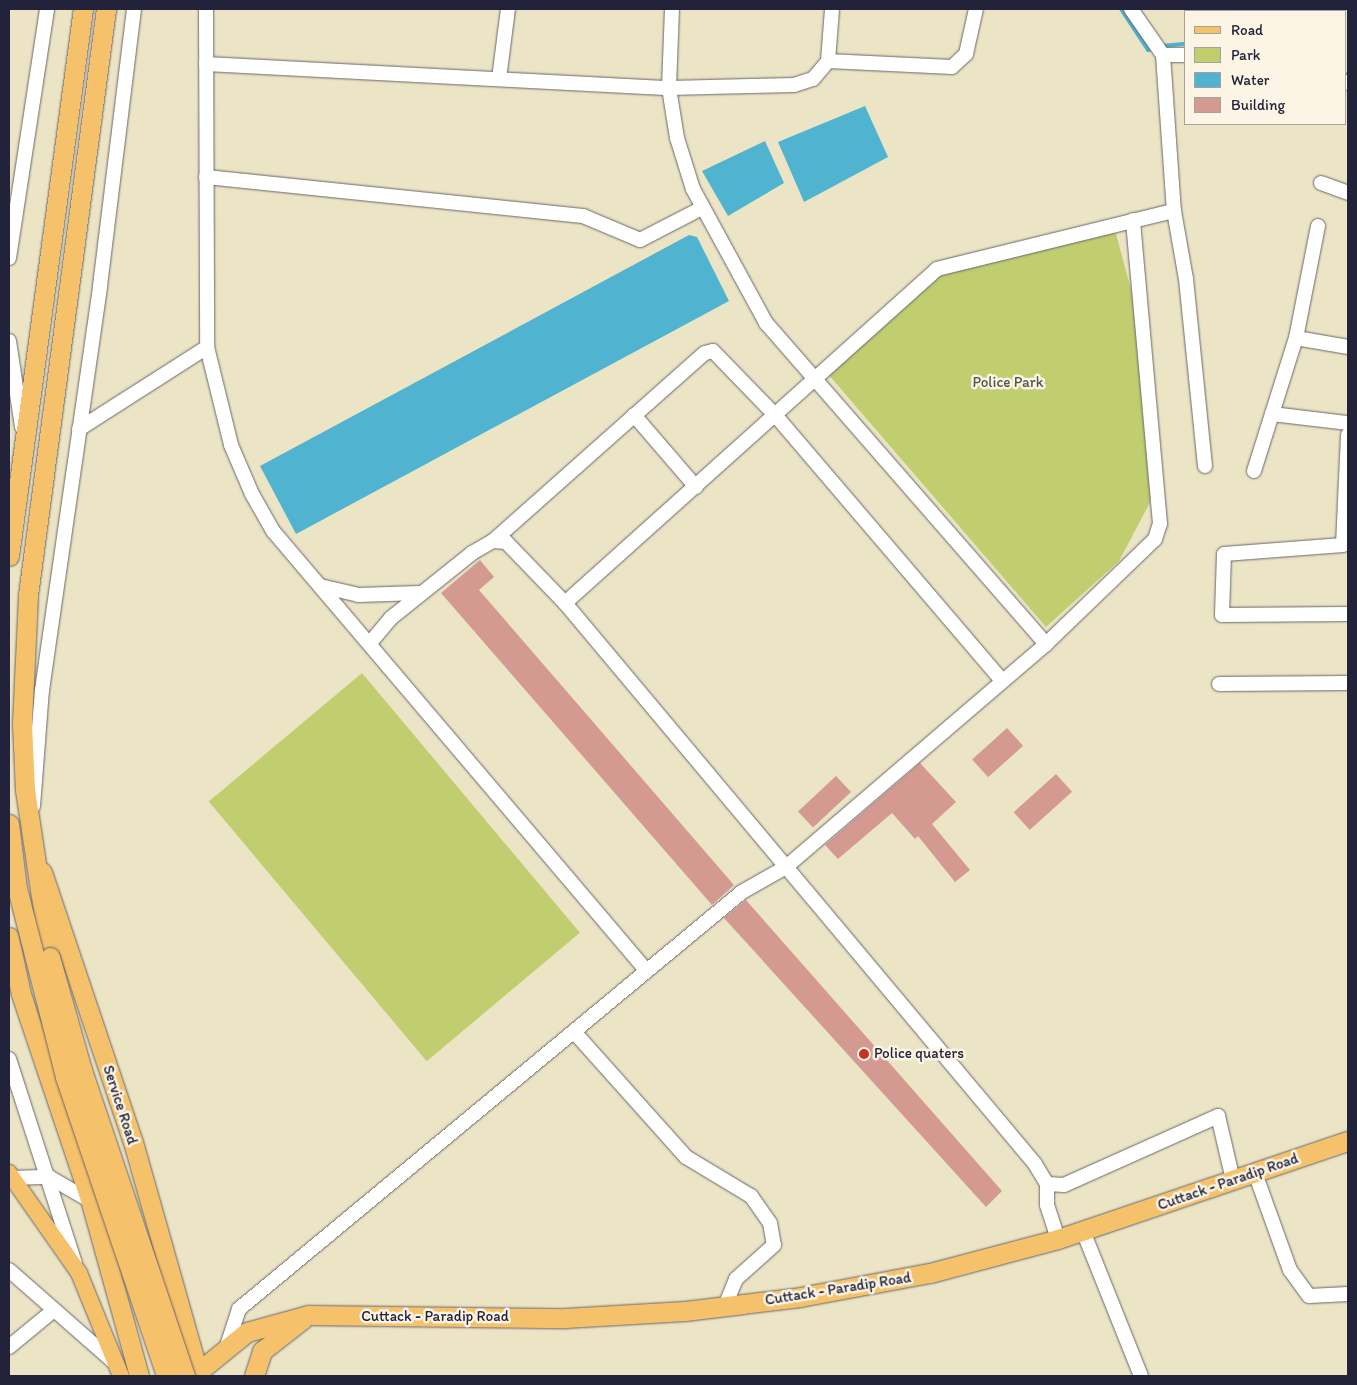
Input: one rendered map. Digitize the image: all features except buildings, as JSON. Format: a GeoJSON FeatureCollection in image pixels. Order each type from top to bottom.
{"type":"FeatureCollection","features":[{"type":"Feature","properties":{"kind":"highway"},"geometry":{"type":"LineString","coordinates":[[9,556],[20,457],[83,9]]}},
{"type":"Feature","properties":{"kind":"highway"},"geometry":{"type":"LineString","coordinates":[[9,824],[17,888],[65,1077],[163,1376],[197,1375],[82,1070],[50,957],[30,841],[22,723],[28,595],[106,9]]}},
{"type":"Feature","properties":{"kind":"highway","name":"Service Road"},"geometry":{"type":"LineString","coordinates":[[30,841],[133,1142],[197,1375]]}},
{"type":"Feature","properties":{"kind":"highway"},"geometry":{"type":"LineString","coordinates":[[9,937],[21,994],[90,1199],[139,1376]]}},
{"type":"Feature","properties":{"kind":"highway","name":"Cuttack - Paradip Road"},"geometry":{"type":"LineString","coordinates":[[197,1375],[227,1346],[272,1322],[308,1315],[565,1318],[725,1306],[930,1274],[1058,1239],[1348,1141]]}},
{"type":"Feature","properties":{"kind":"highway"},"geometry":{"type":"LineString","coordinates":[[254,1376],[262,1351],[308,1315]]}},
{"type":"Feature","properties":{"kind":"main road"},"geometry":{"type":"LineString","coordinates":[[10,1175],[78,1274],[120,1372]]}},
{"type":"Feature","properties":{"kind":"street"},"geometry":{"type":"LineString","coordinates":[[9,258],[47,9]]}},
{"type":"Feature","properties":{"kind":"street"},"geometry":{"type":"LineString","coordinates":[[30,841],[42,690],[79,429],[134,9]]}},
{"type":"Feature","properties":{"kind":"street"},"geometry":{"type":"LineString","coordinates":[[206,9],[207,347],[231,445],[252,494],[273,531],[646,970]]}},
{"type":"Feature","properties":{"kind":"street"},"geometry":{"type":"LineString","coordinates":[[499,79],[508,9]]}},
{"type":"Feature","properties":{"kind":"street"},"geometry":{"type":"LineString","coordinates":[[672,9],[669,88],[677,138],[702,208],[766,323],[1046,644]]}},
{"type":"Feature","properties":{"kind":"street"},"geometry":{"type":"LineString","coordinates":[[206,64],[669,88],[794,85],[813,79],[828,61],[832,9]]}},
{"type":"Feature","properties":{"kind":"street"},"geometry":{"type":"LineString","coordinates":[[828,61],[952,67],[966,54],[976,9]]}},
{"type":"Feature","properties":{"kind":"street"},"geometry":{"type":"LineString","coordinates":[[1131,9],[1163,55],[1174,210],[1186,279],[1206,466]]}},
{"type":"Feature","properties":{"kind":"street"},"geometry":{"type":"LineString","coordinates":[[1163,55],[1184,55]]}},
{"type":"Feature","properties":{"kind":"street"},"geometry":{"type":"LineString","coordinates":[[206,177],[582,216],[640,240],[702,208]]}},
{"type":"Feature","properties":{"kind":"street"},"geometry":{"type":"LineString","coordinates":[[1321,183],[1348,193]]}},
{"type":"Feature","properties":{"kind":"street"},"geometry":{"type":"LineString","coordinates":[[565,603],[815,381],[936,269],[1174,210]]}},
{"type":"Feature","properties":{"kind":"street"},"geometry":{"type":"LineString","coordinates":[[227,1346],[239,1309],[576,1034],[646,970],[742,892],[786,867],[1046,644],[1155,538],[1160,524],[1133,220]]}},
{"type":"Feature","properties":{"kind":"street"},"geometry":{"type":"LineString","coordinates":[[1254,471],[1296,338],[1318,226]]}},
{"type":"Feature","properties":{"kind":"street"},"geometry":{"type":"LineString","coordinates":[[1296,338],[1348,347]]}},
{"type":"Feature","properties":{"kind":"street"},"geometry":{"type":"LineString","coordinates":[[9,341],[24,436]]}},
{"type":"Feature","properties":{"kind":"street"},"geometry":{"type":"LineString","coordinates":[[79,429],[207,347]]}},
{"type":"Feature","properties":{"kind":"street"},"geometry":{"type":"LineString","coordinates":[[370,643],[420,593],[493,541],[705,353],[713,351],[776,416],[1002,681]]}},
{"type":"Feature","properties":{"kind":"street"},"geometry":{"type":"LineString","coordinates":[[1272,414],[1348,423]]}},
{"type":"Feature","properties":{"kind":"street"},"geometry":{"type":"LineString","coordinates":[[634,415],[696,486]]}},
{"type":"Feature","properties":{"kind":"street"},"geometry":{"type":"LineString","coordinates":[[1348,434],[1343,545],[1224,554],[1222,615],[1348,614]]}},
{"type":"Feature","properties":{"kind":"street"},"geometry":{"type":"LineString","coordinates":[[9,502],[20,457]]}},
{"type":"Feature","properties":{"kind":"street"},"geometry":{"type":"LineString","coordinates":[[493,541],[506,542],[565,603],[786,867],[1047,1184],[1047,1206],[1058,1239]]}},
{"type":"Feature","properties":{"kind":"street"},"geometry":{"type":"LineString","coordinates":[[320,586],[358,595],[420,593]]}},
{"type":"Feature","properties":{"kind":"street"},"geometry":{"type":"LineString","coordinates":[[1219,684],[1348,683]]}},
{"type":"Feature","properties":{"kind":"street"},"geometry":{"type":"LineString","coordinates":[[576,1034],[686,1157],[751,1196],[770,1223],[774,1245],[736,1278],[725,1306]]}},
{"type":"Feature","properties":{"kind":"street"},"geometry":{"type":"LineString","coordinates":[[9,1059],[78,1274]]}},
{"type":"Feature","properties":{"kind":"street"},"geometry":{"type":"LineString","coordinates":[[1047,1184],[1064,1185],[1218,1116],[1233,1180]]}},
{"type":"Feature","properties":{"kind":"street"},"geometry":{"type":"LineString","coordinates":[[1255,1172],[1290,1270],[1309,1296],[1348,1294]]}},
{"type":"Feature","properties":{"kind":"street"},"geometry":{"type":"LineString","coordinates":[[10,1175],[48,1177],[90,1199],[111,1217],[138,1321],[163,1376]]}},
{"type":"Feature","properties":{"kind":"street"},"geometry":{"type":"LineString","coordinates":[[1083,1231],[1141,1376]]}},
{"type":"Feature","properties":{"kind":"street"},"geometry":{"type":"LineString","coordinates":[[9,1270],[120,1372]]}},
{"type":"Feature","properties":{"kind":"street"},"geometry":{"type":"LineString","coordinates":[[9,1347],[54,1310]]}},
{"type":"Feature","properties":{"kind":"green space","name":"Police Park"},"geometry":{"type":"Polygon","coordinates":[[[1115,230],[1132,293],[1154,495],[1119,561],[1046,627],[821,366],[934,271],[1115,230]]]}},
{"type":"Feature","properties":{"kind":"green space"},"geometry":{"type":"Polygon","coordinates":[[[362,673],[580,933],[427,1061],[209,802],[362,673]]]}},
{"type":"Feature","properties":{"kind":"water"},"geometry":{"type":"Polygon","coordinates":[[[865,106],[888,157],[804,202],[778,142],[865,106]]]}},
{"type":"Feature","properties":{"kind":"water"},"geometry":{"type":"Polygon","coordinates":[[[765,141],[784,183],[728,216],[702,171],[765,141]]]}},
{"type":"Feature","properties":{"kind":"water"},"geometry":{"type":"Polygon","coordinates":[[[689,235],[697,237],[729,301],[296,534],[260,466],[689,235]]]}},
{"type":"Feature","properties":{"kind":"waterway"},"geometry":{"type":"LineString","coordinates":[[1121,9],[1148,50],[1154,48]]}},
{"type":"Feature","properties":{"kind":"waterway"},"geometry":{"type":"LineString","coordinates":[[1161,46],[1184,44]]}},
{"type":"Feature","properties":{"kind":"place","name":"Police quaters"},"geometry":{"type":"Point","coordinates":[864,1054]}}]}
